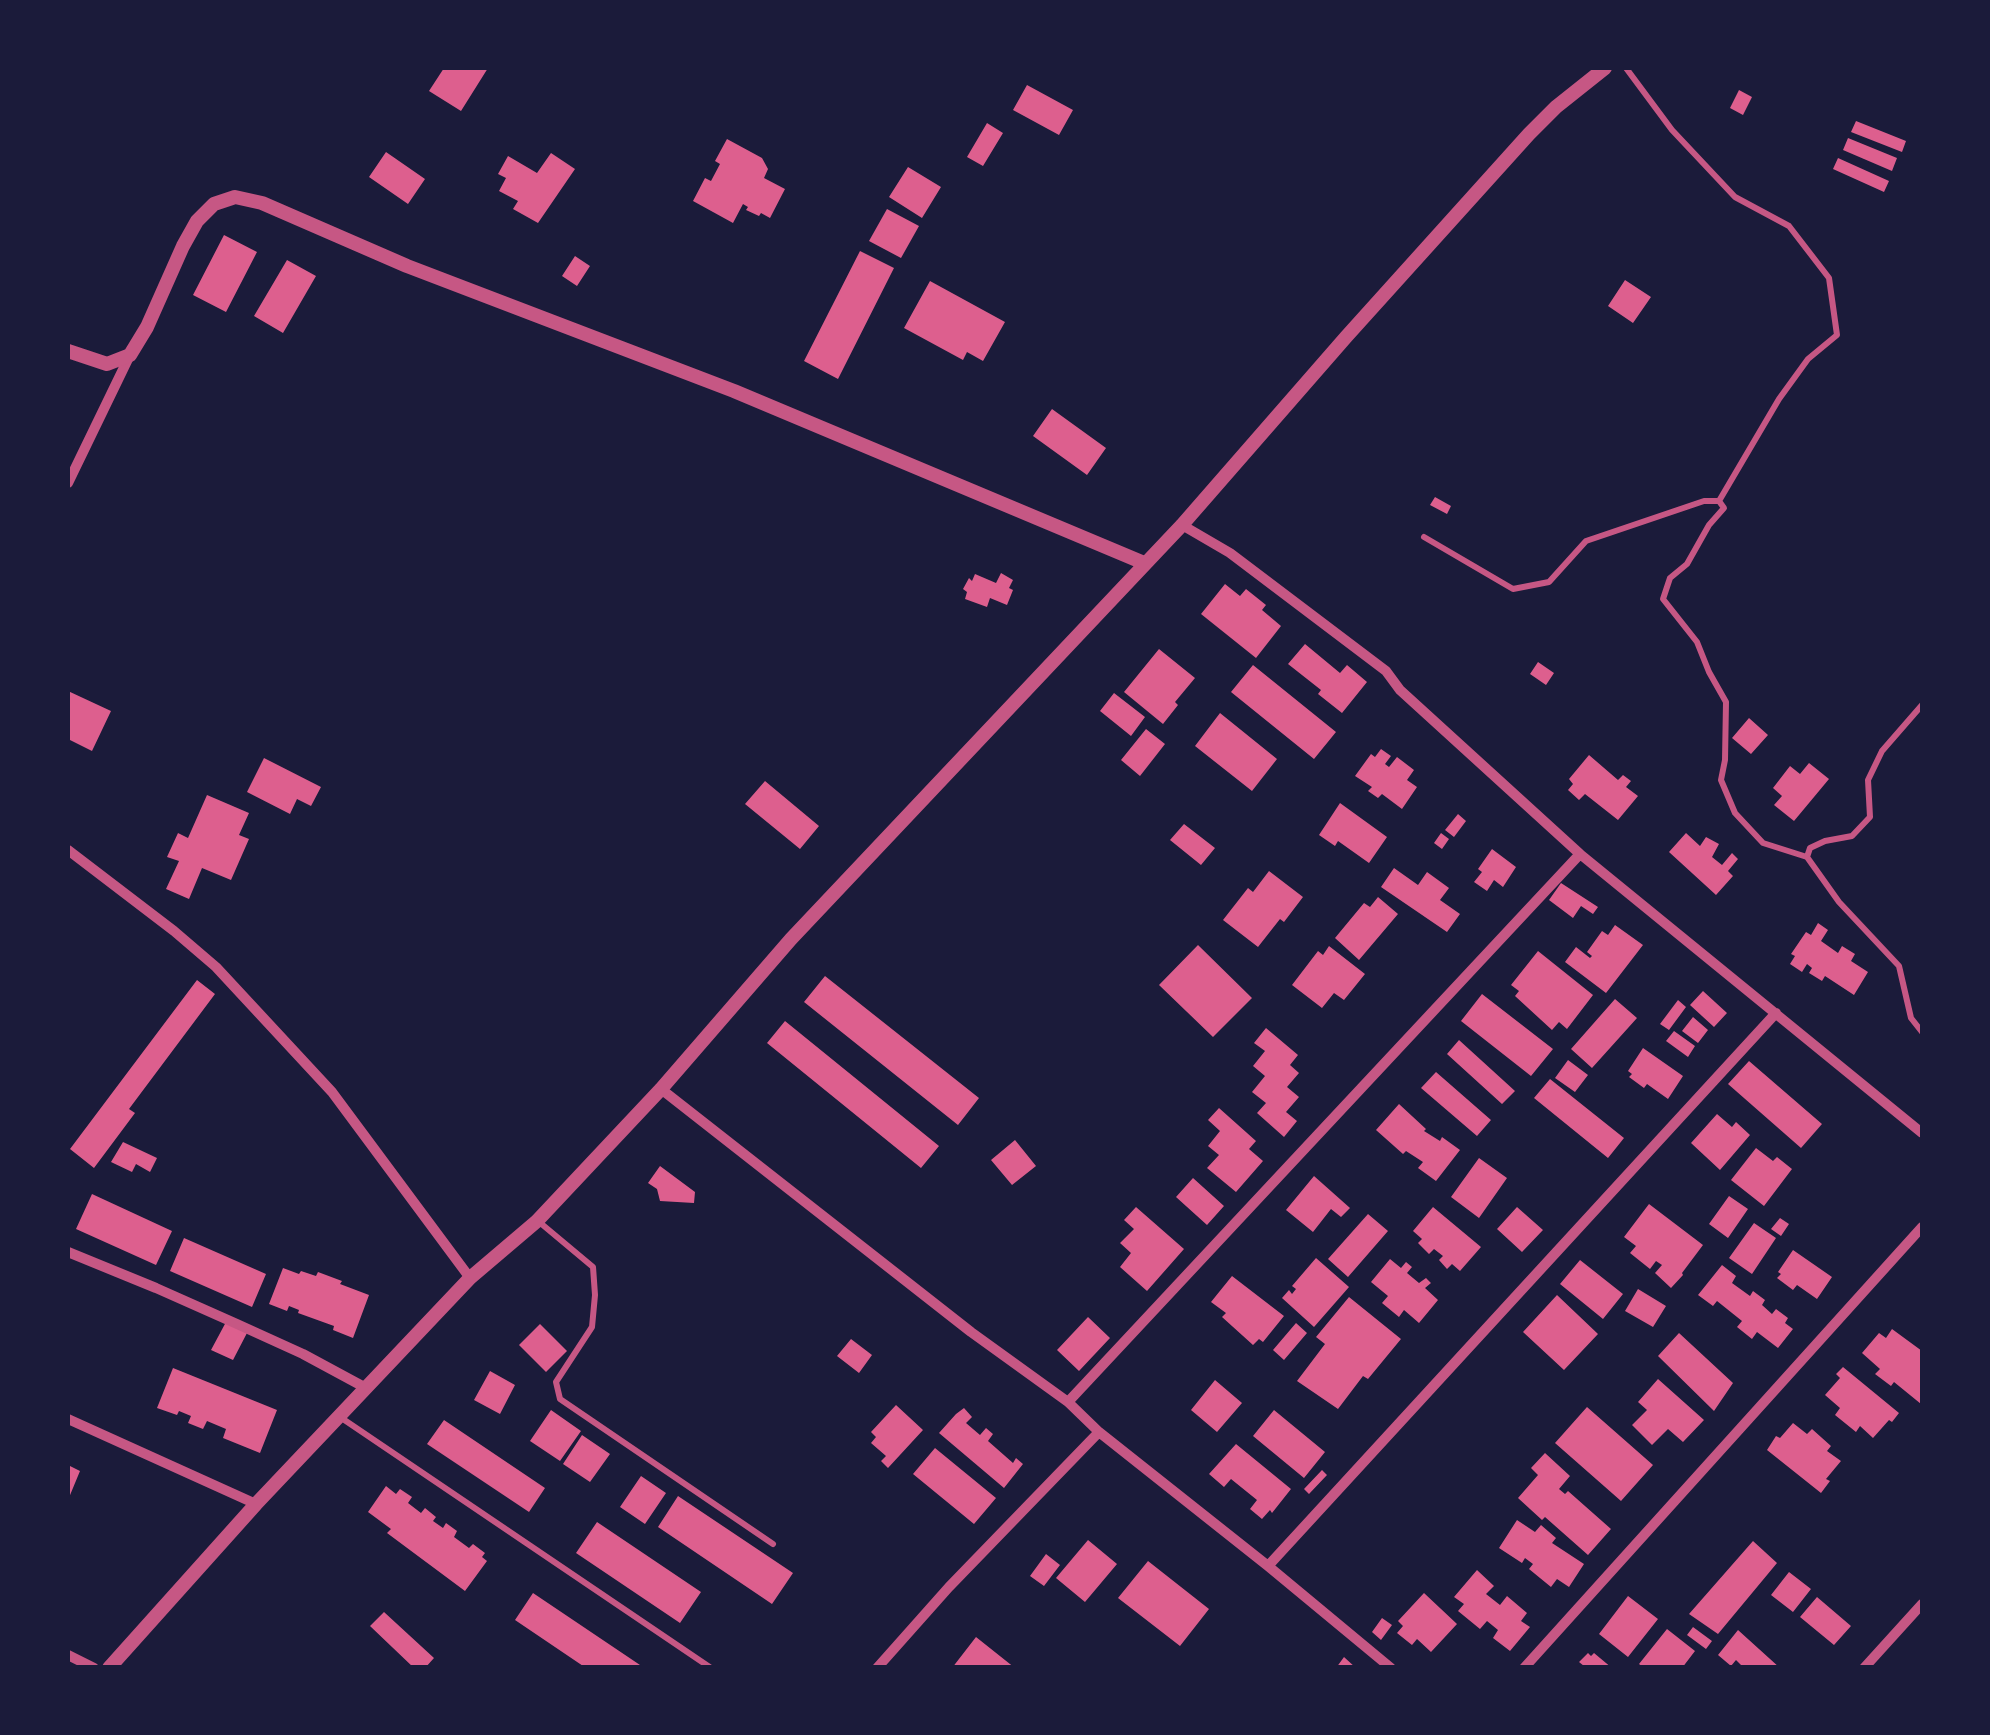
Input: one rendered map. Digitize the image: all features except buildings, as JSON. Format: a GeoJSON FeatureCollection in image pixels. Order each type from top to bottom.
{"type":"FeatureCollection","features":[{"type":"Feature","properties":{"kind":"street"},"geometry":{"type":"LineString","coordinates":[[109,1668],[256,1504],[470,1278],[537,1221],[660,1090],[791,939],[1182,525],[1446,224],[1596,69]]}},
{"type":"Feature","properties":{"kind":"street"},"geometry":{"type":"LineString","coordinates":[[68,484],[197,221],[214,204],[235,198],[262,203],[406,266],[734,390],[1144,563]]}},
{"type":"Feature","properties":{"kind":"street"},"geometry":{"type":"LineString","coordinates":[[68,351],[107,364],[130,354]]}},
{"type":"Feature","properties":{"kind":"street"},"geometry":{"type":"LineString","coordinates":[[107,364],[116,385]]}},
{"type":"Feature","properties":{"kind":"street"},"geometry":{"type":"LineString","coordinates":[[1182,525],[1230,553],[1386,671],[1400,690],[1580,854],[1922,1132]]}},
{"type":"Feature","properties":{"kind":"street"},"geometry":{"type":"LineString","coordinates":[[68,850],[174,930],[263,1017],[332,1092],[470,1278]]}},
{"type":"Feature","properties":{"kind":"street"},"geometry":{"type":"LineString","coordinates":[[1068,1402],[1580,854]]}},
{"type":"Feature","properties":{"kind":"street"},"geometry":{"type":"LineString","coordinates":[[1268,1566],[1776,1013]]}},
{"type":"Feature","properties":{"kind":"street"},"geometry":{"type":"LineString","coordinates":[[660,1090],[970,1332],[1068,1402],[1099,1432],[1391,1668]]}},
{"type":"Feature","properties":{"kind":"street"},"geometry":{"type":"LineString","coordinates":[[1524,1668],[1922,1227]]}},
{"type":"Feature","properties":{"kind":"street"},"geometry":{"type":"LineString","coordinates":[[68,1252],[254,1332],[366,1388]]}},
{"type":"Feature","properties":{"kind":"street"},"geometry":{"type":"LineString","coordinates":[[68,1419],[256,1504]]}},
{"type":"Feature","properties":{"kind":"street"},"geometry":{"type":"LineString","coordinates":[[877,1668],[949,1587],[1099,1432]]}},
{"type":"Feature","properties":{"kind":"street"},"geometry":{"type":"LineString","coordinates":[[1864,1668],[1922,1604]]}},
{"type":"Feature","properties":{"kind":"street"},"geometry":{"type":"LineString","coordinates":[[68,1655],[94,1668]]}},
{"type":"Feature","properties":{"kind":"lane"},"geometry":{"type":"LineString","coordinates":[[1626,68],[1700,161],[1736,197],[1789,226],[1829,278],[1838,335],[1808,359],[1779,399],[1719,502]]}},
{"type":"Feature","properties":{"kind":"lane"},"geometry":{"type":"LineString","coordinates":[[1424,537],[1513,589],[1549,582],[1586,541],[1704,501],[1719,502],[1724,508],[1709,525],[1687,564],[1670,578],[1663,598],[1697,642],[1726,702],[1726,760],[1721,780],[1735,813],[1763,843],[1807,857],[1839,902],[1898,966],[1911,1018],[1922,1032]]}},
{"type":"Feature","properties":{"kind":"lane"},"geometry":{"type":"LineString","coordinates":[[1807,857],[1810,848],[1826,840],[1852,836],[1870,817],[1868,780],[1882,751],[1922,705]]}},
{"type":"Feature","properties":{"kind":"lane"},"geometry":{"type":"LineString","coordinates":[[537,1221],[592,1267],[592,1327],[556,1382],[560,1399],[773,1544]]}},
{"type":"Feature","properties":{"kind":"lane"},"geometry":{"type":"LineString","coordinates":[[340,1417],[711,1668]]}}]}
